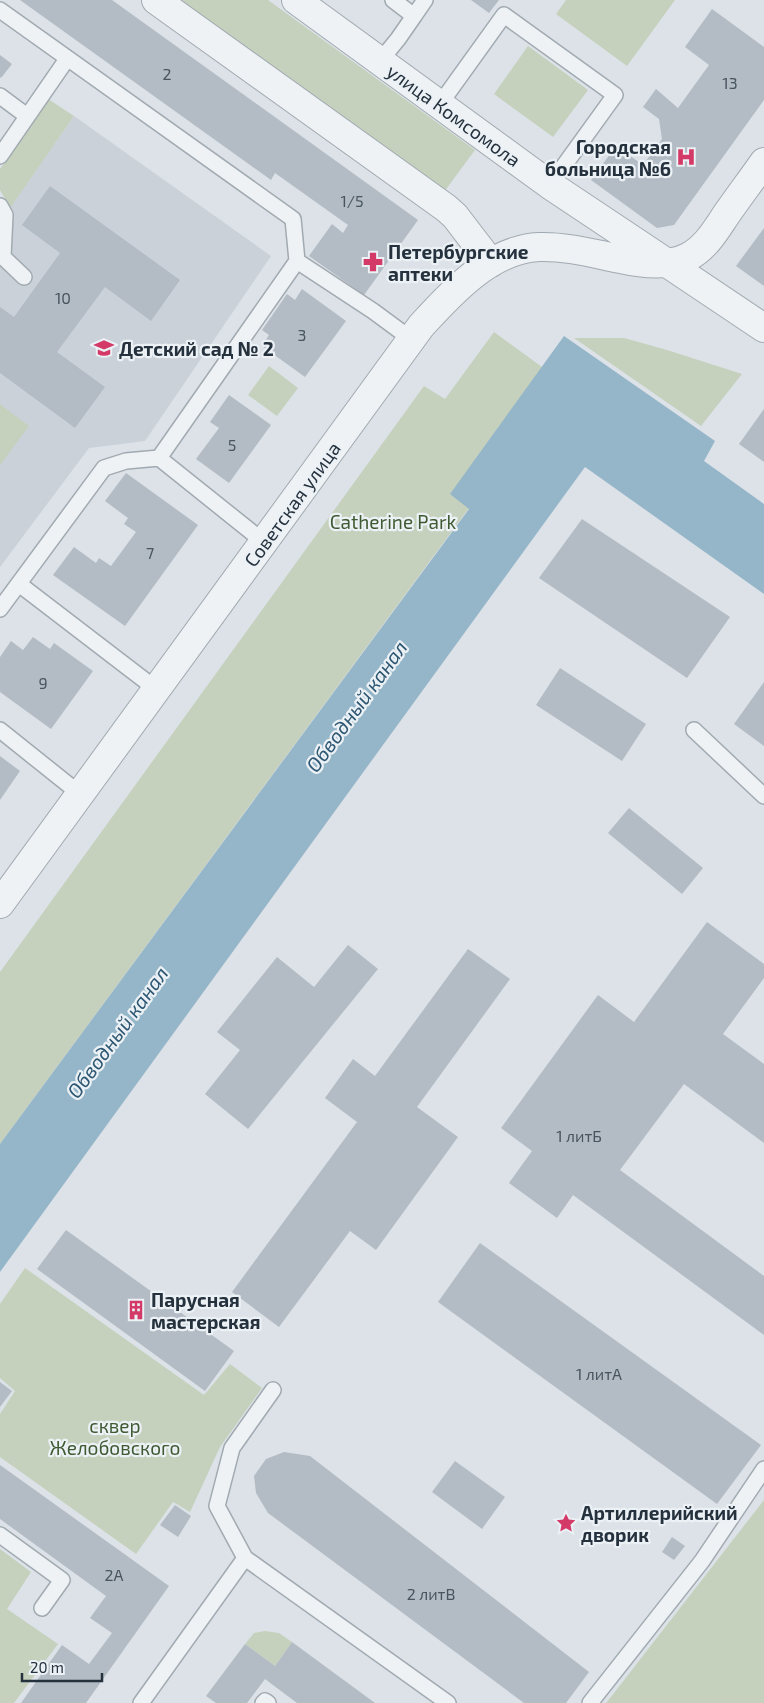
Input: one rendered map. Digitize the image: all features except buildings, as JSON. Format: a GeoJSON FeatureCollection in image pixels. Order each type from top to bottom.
{"type":"FeatureCollection","features":[{"type":"Feature","properties":{"kind":"street"},"geometry":{"type":"LineString","coordinates":[[156,0],[446,208],[455,216],[491,263]]}},
{"type":"Feature","properties":{"kind":"street","name":"улица Комсомола"},"geometry":{"type":"LineString","coordinates":[[296,0],[550,185],[764,328]]}},
{"type":"Feature","properties":{"kind":"street"},"geometry":{"type":"LineString","coordinates":[[667,263],[688,257],[706,243],[764,162]]}},
{"type":"Feature","properties":{"kind":"street","name":"Советская улица"},"geometry":{"type":"LineString","coordinates":[[2,897],[80,794],[411,339],[449,297],[491,263],[520,250],[538,247],[567,249],[645,263],[667,263]]}},
{"type":"Feature","properties":{"kind":"lane"},"geometry":{"type":"LineString","coordinates":[[393,0],[414,16]]}},
{"type":"Feature","properties":{"kind":"lane"},"geometry":{"type":"LineString","coordinates":[[380,61],[398,40],[425,0]]}},
{"type":"Feature","properties":{"kind":"lane"},"geometry":{"type":"LineString","coordinates":[[0,10],[293,219],[297,261],[159,458]]}},
{"type":"Feature","properties":{"kind":"lane"},"geometry":{"type":"LineString","coordinates":[[440,104],[504,15],[615,95],[550,185]]}},
{"type":"Feature","properties":{"kind":"lane"},"geometry":{"type":"LineString","coordinates":[[0,156],[67,59]]}},
{"type":"Feature","properties":{"kind":"lane"},"geometry":{"type":"LineString","coordinates":[[0,96],[27,116]]}},
{"type":"Feature","properties":{"kind":"lane"},"geometry":{"type":"LineString","coordinates":[[0,206],[5,214],[3,257],[24,277]]}},
{"type":"Feature","properties":{"kind":"lane"},"geometry":{"type":"LineString","coordinates":[[297,261],[373,311],[411,339]]}},
{"type":"Feature","properties":{"kind":"lane"},"geometry":{"type":"LineString","coordinates":[[0,609],[104,468],[126,461],[159,458],[264,542]]}},
{"type":"Feature","properties":{"kind":"lane"},"geometry":{"type":"LineString","coordinates":[[18,584],[156,689]]}},
{"type":"Feature","properties":{"kind":"lane"},"geometry":{"type":"LineString","coordinates":[[0,730],[80,794]]}},
{"type":"Feature","properties":{"kind":"lane"},"geometry":{"type":"LineString","coordinates":[[694,730],[764,796]]}},
{"type":"Feature","properties":{"kind":"lane"},"geometry":{"type":"LineString","coordinates":[[273,1390],[232,1448],[217,1506],[245,1558],[448,1703]]}},
{"type":"Feature","properties":{"kind":"lane"},"geometry":{"type":"LineString","coordinates":[[590,1703],[702,1561],[764,1469]]}},
{"type":"Feature","properties":{"kind":"lane"},"geometry":{"type":"LineString","coordinates":[[0,1535],[62,1580],[42,1608]]}},
{"type":"Feature","properties":{"kind":"lane"},"geometry":{"type":"LineString","coordinates":[[141,1703],[245,1558]]}},
{"type":"Feature","properties":{"kind":"lane"},"geometry":{"type":"LineString","coordinates":[[263,1703],[265,1701],[268,1703]]}},
{"type":"Feature","properties":{"kind":"shaded area","name":"Детский сад № 2"},"geometry":{"type":"Polygon","coordinates":[[[74,116],[271,256],[145,441],[89,448],[0,567],[0,211],[5,214],[74,116]]]}},
{"type":"Feature","properties":{"kind":"green space"},"geometry":{"type":"Polygon","coordinates":[[[179,0],[268,0],[475,150],[444,192],[179,0]]]}},
{"type":"Feature","properties":{"kind":"green space"},"geometry":{"type":"Polygon","coordinates":[[[566,0],[675,0],[627,66],[556,14],[566,0]]]}},
{"type":"Feature","properties":{"kind":"green space"},"geometry":{"type":"Polygon","coordinates":[[[528,46],[588,90],[553,137],[494,94],[528,46]]]}},
{"type":"Feature","properties":{"kind":"green space"},"geometry":{"type":"Polygon","coordinates":[[[48,99],[74,116],[10,208],[0,190],[0,169],[48,99]]]}},
{"type":"Feature","properties":{"kind":"green space","name":"Catherine Park"},"geometry":{"type":"Polygon","coordinates":[[[494,332],[542,367],[451,494],[469,508],[0,1144],[0,972],[424,386],[445,399],[494,332]]]}},
{"type":"Feature","properties":{"kind":"green space"},"geometry":{"type":"Polygon","coordinates":[[[574,338],[624,338],[742,374],[701,426],[574,338]]]}},
{"type":"Feature","properties":{"kind":"green space"},"geometry":{"type":"Polygon","coordinates":[[[269,366],[298,388],[277,416],[248,395],[269,366]]]}},
{"type":"Feature","properties":{"kind":"green space"},"geometry":{"type":"Polygon","coordinates":[[[0,404],[29,426],[0,465],[0,404]]]}},
{"type":"Feature","properties":{"kind":"green space","name":"сквер Желобовского"},"geometry":{"type":"Polygon","coordinates":[[[25,1268],[204,1395],[230,1364],[262,1388],[220,1447],[190,1512],[173,1502],[136,1554],[0,1457],[0,1414],[15,1391],[0,1378],[0,1304],[25,1268]]]}},
{"type":"Feature","properties":{"kind":"green space"},"geometry":{"type":"Polygon","coordinates":[[[764,1500],[764,1703],[606,1703],[614,1693],[764,1500]]]}},
{"type":"Feature","properties":{"kind":"green space"},"geometry":{"type":"Polygon","coordinates":[[[0,1549],[31,1572],[7,1609],[58,1644],[14,1703],[0,1703],[0,1549]]]}},
{"type":"Feature","properties":{"kind":"green space"},"geometry":{"type":"Polygon","coordinates":[[[265,1631],[279,1633],[292,1642],[275,1666],[245,1644],[254,1633],[265,1631]]]}},
{"type":"Feature","properties":{"kind":"water","name":"Обводный канал"},"geometry":{"type":"Polygon","coordinates":[[[564,336],[715,441],[704,461],[764,504],[764,594],[585,467],[0,1272],[0,1144],[469,509],[450,494],[564,336]]]}},
{"type":"Feature","properties":{"kind":"place","name":"Городская больница №6"},"geometry":{"type":"Point","coordinates":[686,157]}},
{"type":"Feature","properties":{"kind":"place","name":"Петербургские аптеки"},"geometry":{"type":"Point","coordinates":[373,262]}},
{"type":"Feature","properties":{"kind":"place","name":"Детский сад № 2"},"geometry":{"type":"Point","coordinates":[104,348]}},
{"type":"Feature","properties":{"kind":"place","name":"Парусная мастерская"},"geometry":{"type":"Point","coordinates":[136,1310]}},
{"type":"Feature","properties":{"kind":"place","name":"Артиллерийский дворик"},"geometry":{"type":"Point","coordinates":[566,1523]}}]}
